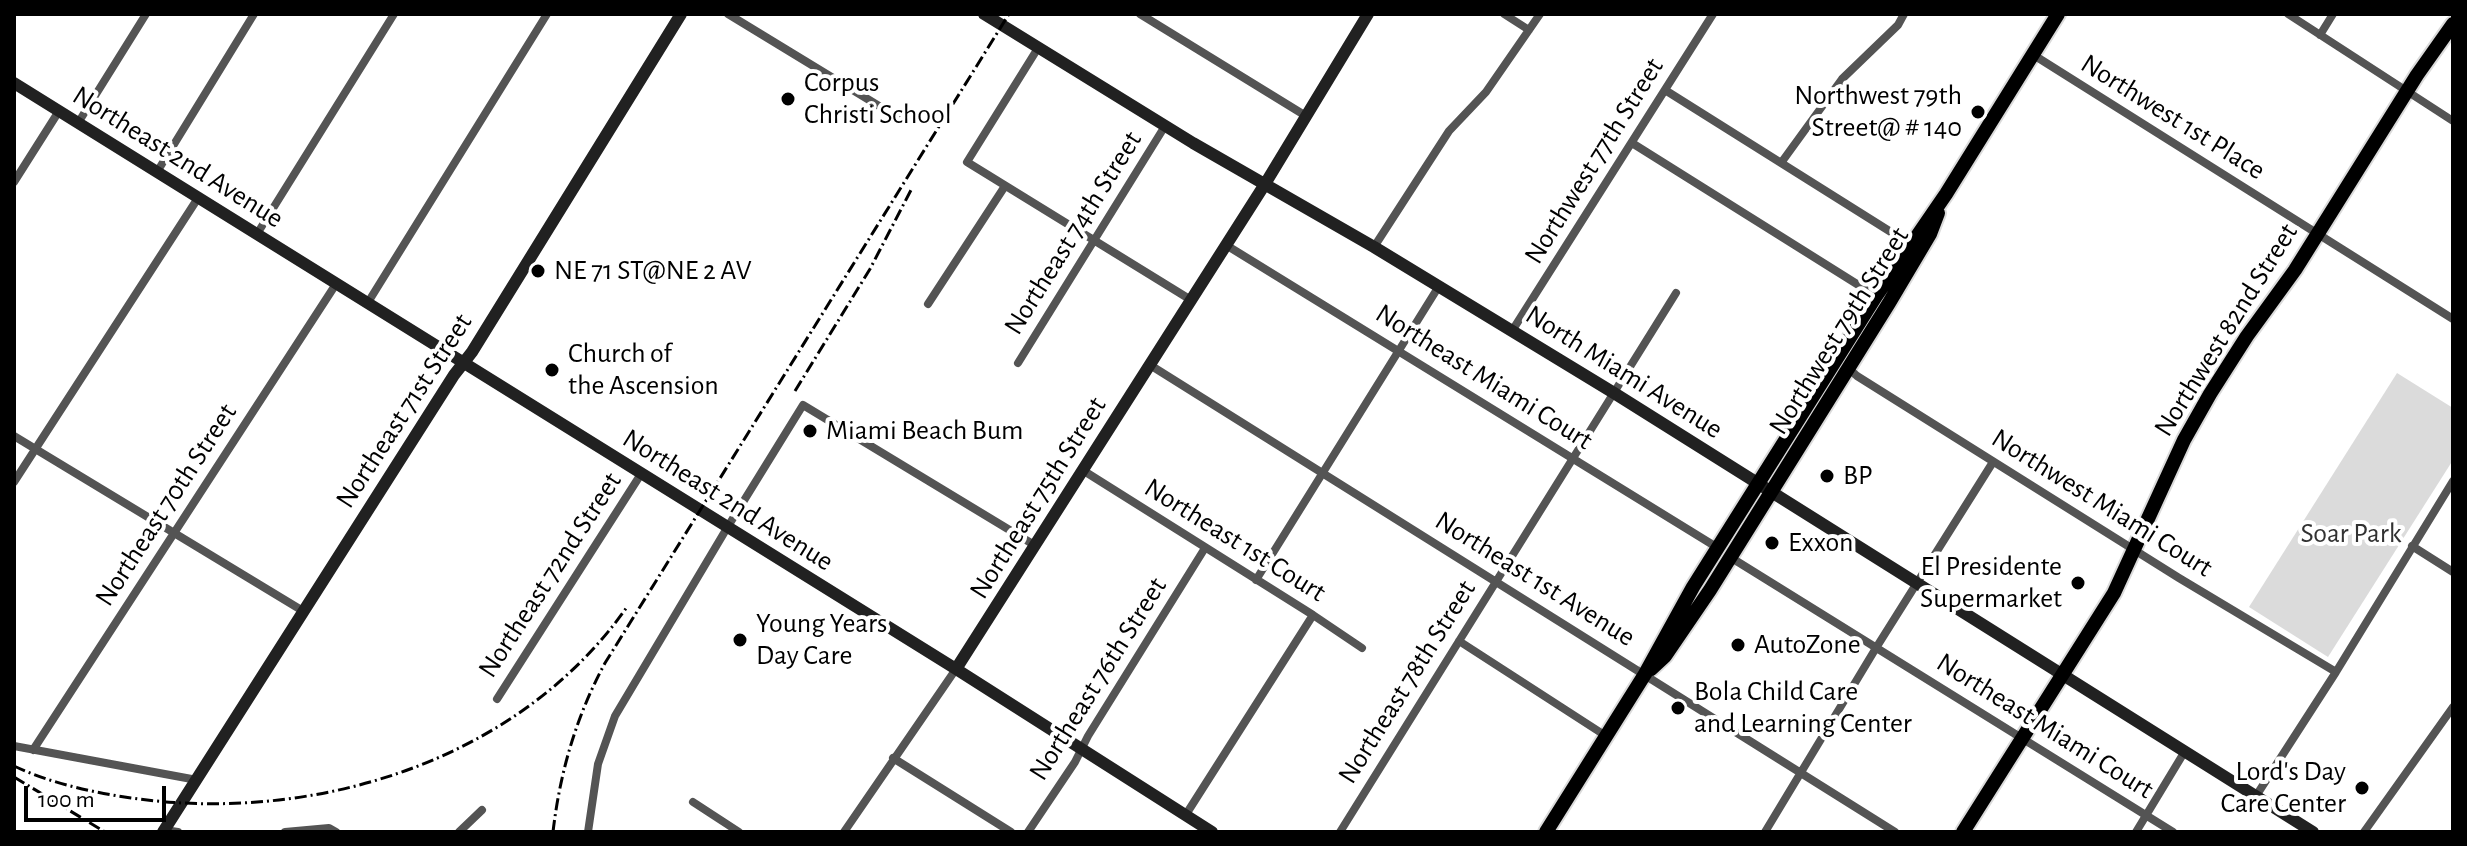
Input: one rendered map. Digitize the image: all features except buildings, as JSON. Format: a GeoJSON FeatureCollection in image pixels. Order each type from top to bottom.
{"type":"FeatureCollection","features":[{"type":"Feature","properties":{"kind":"main road","name":"Northeast 71st Street"},"geometry":{"type":"LineString","coordinates":[[164,831],[463,363],[681,14]]}},
{"type":"Feature","properties":{"kind":"main road","name":"North Miami Avenue"},"geometry":{"type":"LineString","coordinates":[[984,14],[1165,126],[1374,247],[1614,393],[2313,832]]}},
{"type":"Feature","properties":{"kind":"main road","name":"Northeast 75th Street"},"geometry":{"type":"LineString","coordinates":[[956,669],[1265,184],[1368,14]]}},
{"type":"Feature","properties":{"kind":"main road","name":"Northwest 79th Street"},"geometry":{"type":"LineString","coordinates":[[1764,488],[1876,296],[1946,194],[2058,14]]}},
{"type":"Feature","properties":{"kind":"main road","name":"Northwest 82nd Street"},"geometry":{"type":"LineString","coordinates":[[1963,832],[2106,606],[2202,408],[2453,24]]}},
{"type":"Feature","properties":{"kind":"main road","name":"Northeast 2nd Avenue"},"geometry":{"type":"LineString","coordinates":[[14,83],[956,669],[1211,832]]}},
{"type":"Feature","properties":{"kind":"main road","name":"Northwest 79th Street"},"geometry":{"type":"LineString","coordinates":[[1764,488],[1848,368],[1930,234],[1946,194]]}},
{"type":"Feature","properties":{"kind":"main road"},"geometry":{"type":"LineString","coordinates":[[1848,368],[1849,357],[1876,296]]}},
{"type":"Feature","properties":{"kind":"main road"},"geometry":{"type":"LineString","coordinates":[[1546,832],[1645,674],[1665,656],[1764,488]]}},
{"type":"Feature","properties":{"kind":"street"},"geometry":{"type":"LineString","coordinates":[[78,123],[146,14]]}},
{"type":"Feature","properties":{"kind":"street"},"geometry":{"type":"LineString","coordinates":[[157,172],[254,14]]}},
{"type":"Feature","properties":{"kind":"street"},"geometry":{"type":"LineString","coordinates":[[257,234],[394,14]]}},
{"type":"Feature","properties":{"kind":"street"},"geometry":{"type":"LineString","coordinates":[[367,304],[547,14]]}},
{"type":"Feature","properties":{"kind":"street"},"geometry":{"type":"LineString","coordinates":[[728,14],[902,120]]}},
{"type":"Feature","properties":{"kind":"street"},"geometry":{"type":"LineString","coordinates":[[1140,14],[1306,116]]}},
{"type":"Feature","properties":{"kind":"street"},"geometry":{"type":"LineString","coordinates":[[1504,14],[1529,30]]}},
{"type":"Feature","properties":{"kind":"street"},"geometry":{"type":"LineString","coordinates":[[1374,247],[1449,131],[1486,92],[1540,14]]}},
{"type":"Feature","properties":{"kind":"street","name":"Northwest 77th Street"},"geometry":{"type":"LineString","coordinates":[[1512,331],[1713,14]]}},
{"type":"Feature","properties":{"kind":"street"},"geometry":{"type":"LineString","coordinates":[[1781,163],[1842,79],[1898,25],[1904,14]]}},
{"type":"Feature","properties":{"kind":"street"},"geometry":{"type":"LineString","coordinates":[[2288,14],[2453,121]]}},
{"type":"Feature","properties":{"kind":"street"},"geometry":{"type":"LineString","coordinates":[[2320,35],[2333,14]]}},
{"type":"Feature","properties":{"kind":"street"},"geometry":{"type":"LineString","coordinates":[[1038,48],[967,162],[1191,300]]}},
{"type":"Feature","properties":{"kind":"street","name":"Northwest 1st Place"},"geometry":{"type":"LineString","coordinates":[[2032,54],[2453,319]]}},
{"type":"Feature","properties":{"kind":"street"},"geometry":{"type":"LineString","coordinates":[[1665,90],[1910,244]]}},
{"type":"Feature","properties":{"kind":"street"},"geometry":{"type":"LineString","coordinates":[[14,182],[59,111]]}},
{"type":"Feature","properties":{"kind":"street","name":"Northeast 74th Street"},"geometry":{"type":"LineString","coordinates":[[1018,363],[1165,126]]}},
{"type":"Feature","properties":{"kind":"street"},"geometry":{"type":"LineString","coordinates":[[1632,143],[1876,296]]}},
{"type":"Feature","properties":{"kind":"street"},"geometry":{"type":"LineString","coordinates":[[928,304],[1005,186]]}},
{"type":"Feature","properties":{"kind":"street"},"geometry":{"type":"LineString","coordinates":[[14,482],[198,198]]}},
{"type":"Feature","properties":{"kind":"street","name":"Northeast Miami Court"},"geometry":{"type":"LineString","coordinates":[[1226,245],[2173,832]]}},
{"type":"Feature","properties":{"kind":"street","name":"Northeast 70th Street"},"geometry":{"type":"LineString","coordinates":[[33,750],[336,284]]}},
{"type":"Feature","properties":{"kind":"street"},"geometry":{"type":"LineString","coordinates":[[1256,580],[1439,286]]}},
{"type":"Feature","properties":{"kind":"street","name":"Northeast 78th Street"},"geometry":{"type":"LineString","coordinates":[[1340,832],[1676,293]]}},
{"type":"Feature","properties":{"kind":"street","name":"Northeast 1st Avenue"},"geometry":{"type":"LineString","coordinates":[[1150,365],[1895,832]]}},
{"type":"Feature","properties":{"kind":"street","name":"Northwest Miami Court"},"geometry":{"type":"LineString","coordinates":[[1848,368],[2135,551],[2336,672]]}},
{"type":"Feature","properties":{"kind":"street"},"geometry":{"type":"LineString","coordinates":[[588,832],[598,764],[615,716],[803,405],[1036,546]]}},
{"type":"Feature","properties":{"kind":"street"},"geometry":{"type":"LineString","coordinates":[[14,436],[303,611]]}},
{"type":"Feature","properties":{"kind":"street"},"geometry":{"type":"LineString","coordinates":[[1765,832],[1993,462]]}},
{"type":"Feature","properties":{"kind":"street","name":"Northeast 1st Court"},"geometry":{"type":"LineString","coordinates":[[1084,471],[1362,648]]}},
{"type":"Feature","properties":{"kind":"street","name":"Northeast 72nd Street"},"geometry":{"type":"LineString","coordinates":[[497,699],[641,474]]}},
{"type":"Feature","properties":{"kind":"street"},"geometry":{"type":"LineString","coordinates":[[2256,796],[2453,481]]}},
{"type":"Feature","properties":{"kind":"street"},"geometry":{"type":"LineString","coordinates":[[2412,546],[2453,572]]}},
{"type":"Feature","properties":{"kind":"street","name":"Northeast 76th Street"},"geometry":{"type":"LineString","coordinates":[[1028,832],[1205,548]]}},
{"type":"Feature","properties":{"kind":"street"},"geometry":{"type":"LineString","coordinates":[[1185,816],[1313,615]]}},
{"type":"Feature","properties":{"kind":"street"},"geometry":{"type":"LineString","coordinates":[[1459,641],[1606,736]]}},
{"type":"Feature","properties":{"kind":"street","name":"Northeast 75th Street"},"geometry":{"type":"LineString","coordinates":[[844,832],[956,669]]}},
{"type":"Feature","properties":{"kind":"street"},"geometry":{"type":"LineString","coordinates":[[2364,832],[2453,707]]}},
{"type":"Feature","properties":{"kind":"street"},"geometry":{"type":"LineString","coordinates":[[14,746],[197,780]]}},
{"type":"Feature","properties":{"kind":"street"},"geometry":{"type":"LineString","coordinates":[[2136,832],[2185,751]]}},
{"type":"Feature","properties":{"kind":"street"},"geometry":{"type":"LineString","coordinates":[[893,758],[1011,832]]}},
{"type":"Feature","properties":{"kind":"street"},"geometry":{"type":"LineString","coordinates":[[693,802],[739,832]]}},
{"type":"Feature","properties":{"kind":"street"},"geometry":{"type":"LineString","coordinates":[[459,832],[482,810]]}},
{"type":"Feature","properties":{"kind":"street"},"geometry":{"type":"LineString","coordinates":[[285,832],[329,828],[336,832]]}},
{"type":"Feature","properties":{"kind":"street"},"geometry":{"type":"LineString","coordinates":[[164,831],[178,832]]}},
{"type":"Feature","properties":{"kind":"green space","name":"Soar Park"},"geometry":{"type":"Polygon","coordinates":[[[2397,373],[2453,408],[2453,460],[2328,657],[2249,607],[2397,373]]]}},
{"type":"Feature","properties":{"kind":"railway"},"geometry":{"type":"LineString","coordinates":[[553,832],[571,745],[605,663],[1009,14]]}},
{"type":"Feature","properties":{"kind":"railway"},"geometry":{"type":"LineString","coordinates":[[795,391],[870,269],[911,190]]}},
{"type":"Feature","properties":{"kind":"railway"},"geometry":{"type":"LineString","coordinates":[[14,766],[56,782],[101,793],[200,804],[270,801],[339,790],[406,770],[470,742],[529,706],[582,661],[627,607]]}},
{"type":"Feature","properties":{"kind":"railway"},"geometry":{"type":"LineString","coordinates":[[14,777],[105,832]]}},
{"type":"Feature","properties":{"kind":"place","name":"Corpus Christi School"},"geometry":{"type":"Point","coordinates":[788,99]}},
{"type":"Feature","properties":{"kind":"place","name":"Northwest 79th Street@ # 140"},"geometry":{"type":"Point","coordinates":[1978,112]}},
{"type":"Feature","properties":{"kind":"place","name":"NE 71 ST@NE 2 AV"},"geometry":{"type":"Point","coordinates":[538,271]}},
{"type":"Feature","properties":{"kind":"place","name":"Church of the Ascension"},"geometry":{"type":"Point","coordinates":[552,370]}},
{"type":"Feature","properties":{"kind":"place","name":"Miami Beach Bum"},"geometry":{"type":"Point","coordinates":[810,431]}},
{"type":"Feature","properties":{"kind":"place","name":"BP"},"geometry":{"type":"Point","coordinates":[1827,476]}},
{"type":"Feature","properties":{"kind":"place","name":"Exxon"},"geometry":{"type":"Point","coordinates":[1772,543]}},
{"type":"Feature","properties":{"kind":"place","name":"El Presidente Supermarket"},"geometry":{"type":"Point","coordinates":[2078,583]}},
{"type":"Feature","properties":{"kind":"place","name":"Young Years Day Care"},"geometry":{"type":"Point","coordinates":[740,640]}},
{"type":"Feature","properties":{"kind":"place","name":"AutoZone"},"geometry":{"type":"Point","coordinates":[1738,645]}},
{"type":"Feature","properties":{"kind":"place","name":"Bola Child Care and Learning Center"},"geometry":{"type":"Point","coordinates":[1678,708]}},
{"type":"Feature","properties":{"kind":"place","name":"Lord's Day Care Center"},"geometry":{"type":"Point","coordinates":[2362,788]}}]}
